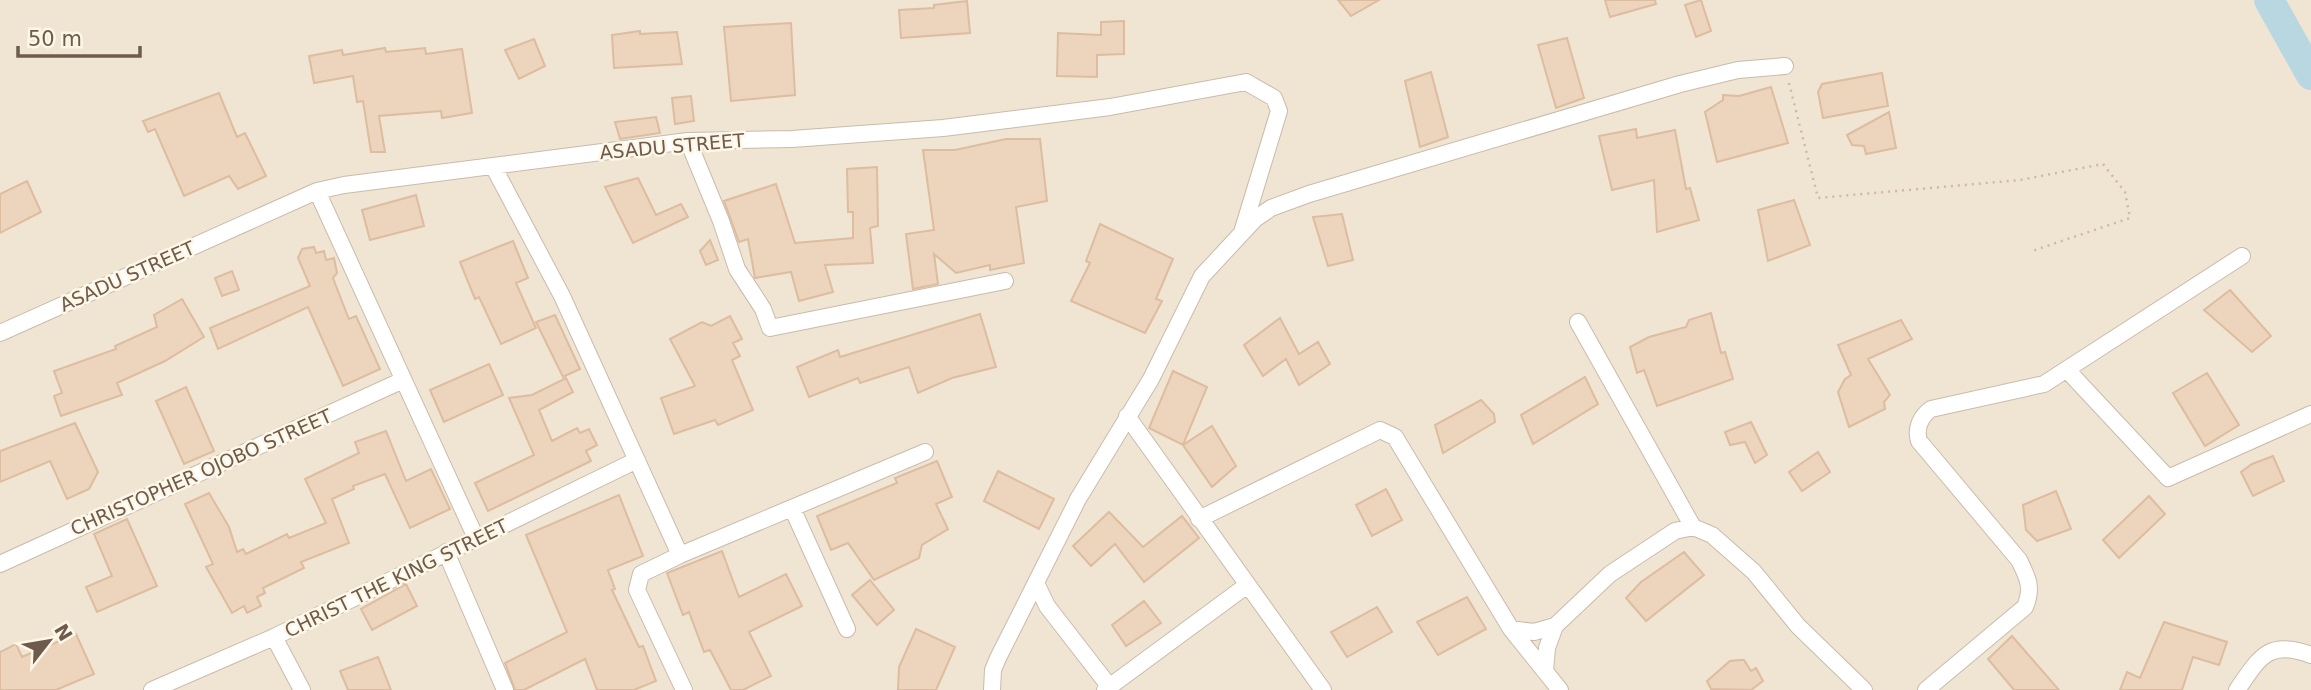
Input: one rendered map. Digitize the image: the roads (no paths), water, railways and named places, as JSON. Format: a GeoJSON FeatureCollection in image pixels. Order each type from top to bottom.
{"type":"FeatureCollection","features":[{"type":"Feature","properties":{"kind":"street"},"geometry":{"type":"LineString","coordinates":[[992,690],[993,670],[998,658],[1078,499],[1151,379],[1181,312],[1202,276],[1243,229],[1271,208],[1310,194],[1679,84],[1738,70],[1785,66]]}},
{"type":"Feature","properties":{"kind":"street","name":"ASADU STREET"},"geometry":{"type":"LineString","coordinates":[[0,332],[317,191],[415,174],[688,141],[792,139],[943,128],[1110,107],[1245,82],[1273,97],[1279,111],[1243,229]]}},
{"type":"Feature","properties":{"kind":"street"},"geometry":{"type":"LineString","coordinates":[[688,141],[721,221],[737,269],[763,309],[770,328],[1006,281]]}},
{"type":"Feature","properties":{"kind":"street"},"geometry":{"type":"LineString","coordinates":[[493,166],[562,296],[680,555]]}},
{"type":"Feature","properties":{"kind":"street"},"geometry":{"type":"LineString","coordinates":[[317,191],[401,381],[476,538]]}},
{"type":"Feature","properties":{"kind":"street"},"geometry":{"type":"LineString","coordinates":[[1926,690],[2025,607],[2031,593],[2030,582],[2019,560],[1919,441],[1916,433],[1923,415],[1931,409],[2044,384],[2068,371],[2148,314],[2242,256]]}},
{"type":"Feature","properties":{"kind":"street"},"geometry":{"type":"LineString","coordinates":[[1577,322],[1693,527],[1712,536],[1754,572],[1798,626],[1864,690]]}},
{"type":"Feature","properties":{"kind":"street"},"geometry":{"type":"LineString","coordinates":[[2068,371],[2168,478],[2311,414]]}},
{"type":"Feature","properties":{"kind":"street","name":"CHRISTOPHER OJOBO STREET"},"geometry":{"type":"LineString","coordinates":[[0,564],[401,381]]}},
{"type":"Feature","properties":{"kind":"street"},"geometry":{"type":"LineString","coordinates":[[1127,416],[1322,690]]}},
{"type":"Feature","properties":{"kind":"street"},"geometry":{"type":"LineString","coordinates":[[1199,519],[1380,430],[1395,437],[1511,628],[1560,690]]}},
{"type":"Feature","properties":{"kind":"street"},"geometry":{"type":"LineString","coordinates":[[684,690],[637,590],[640,574],[925,452]]}},
{"type":"Feature","properties":{"kind":"street","name":"CHRIST THE KING STREET"},"geometry":{"type":"LineString","coordinates":[[152,690],[274,637],[637,460]]}},
{"type":"Feature","properties":{"kind":"street"},"geometry":{"type":"LineString","coordinates":[[792,508],[847,629]]}},
{"type":"Feature","properties":{"kind":"street"},"geometry":{"type":"LineString","coordinates":[[1545,671],[1546,648],[1555,626],[1611,574],[1675,531],[1693,527]]}},
{"type":"Feature","properties":{"kind":"street"},"geometry":{"type":"LineString","coordinates":[[446,552],[505,690]]}},
{"type":"Feature","properties":{"kind":"street"},"geometry":{"type":"LineString","coordinates":[[1037,585],[1047,606],[1107,688],[1246,586]]}},
{"type":"Feature","properties":{"kind":"street"},"geometry":{"type":"LineString","coordinates":[[1511,628],[1534,632],[1555,626]]}},
{"type":"Feature","properties":{"kind":"street"},"geometry":{"type":"LineString","coordinates":[[274,637],[302,690]]}},
{"type":"Feature","properties":{"kind":"street"},"geometry":{"type":"LineString","coordinates":[[2237,690],[2258,661],[2277,649],[2290,647],[2311,655]]}},
{"type":"Feature","properties":{"kind":"waterway"},"geometry":{"type":"LineString","coordinates":[[2269,0],[2311,75]]}}]}
